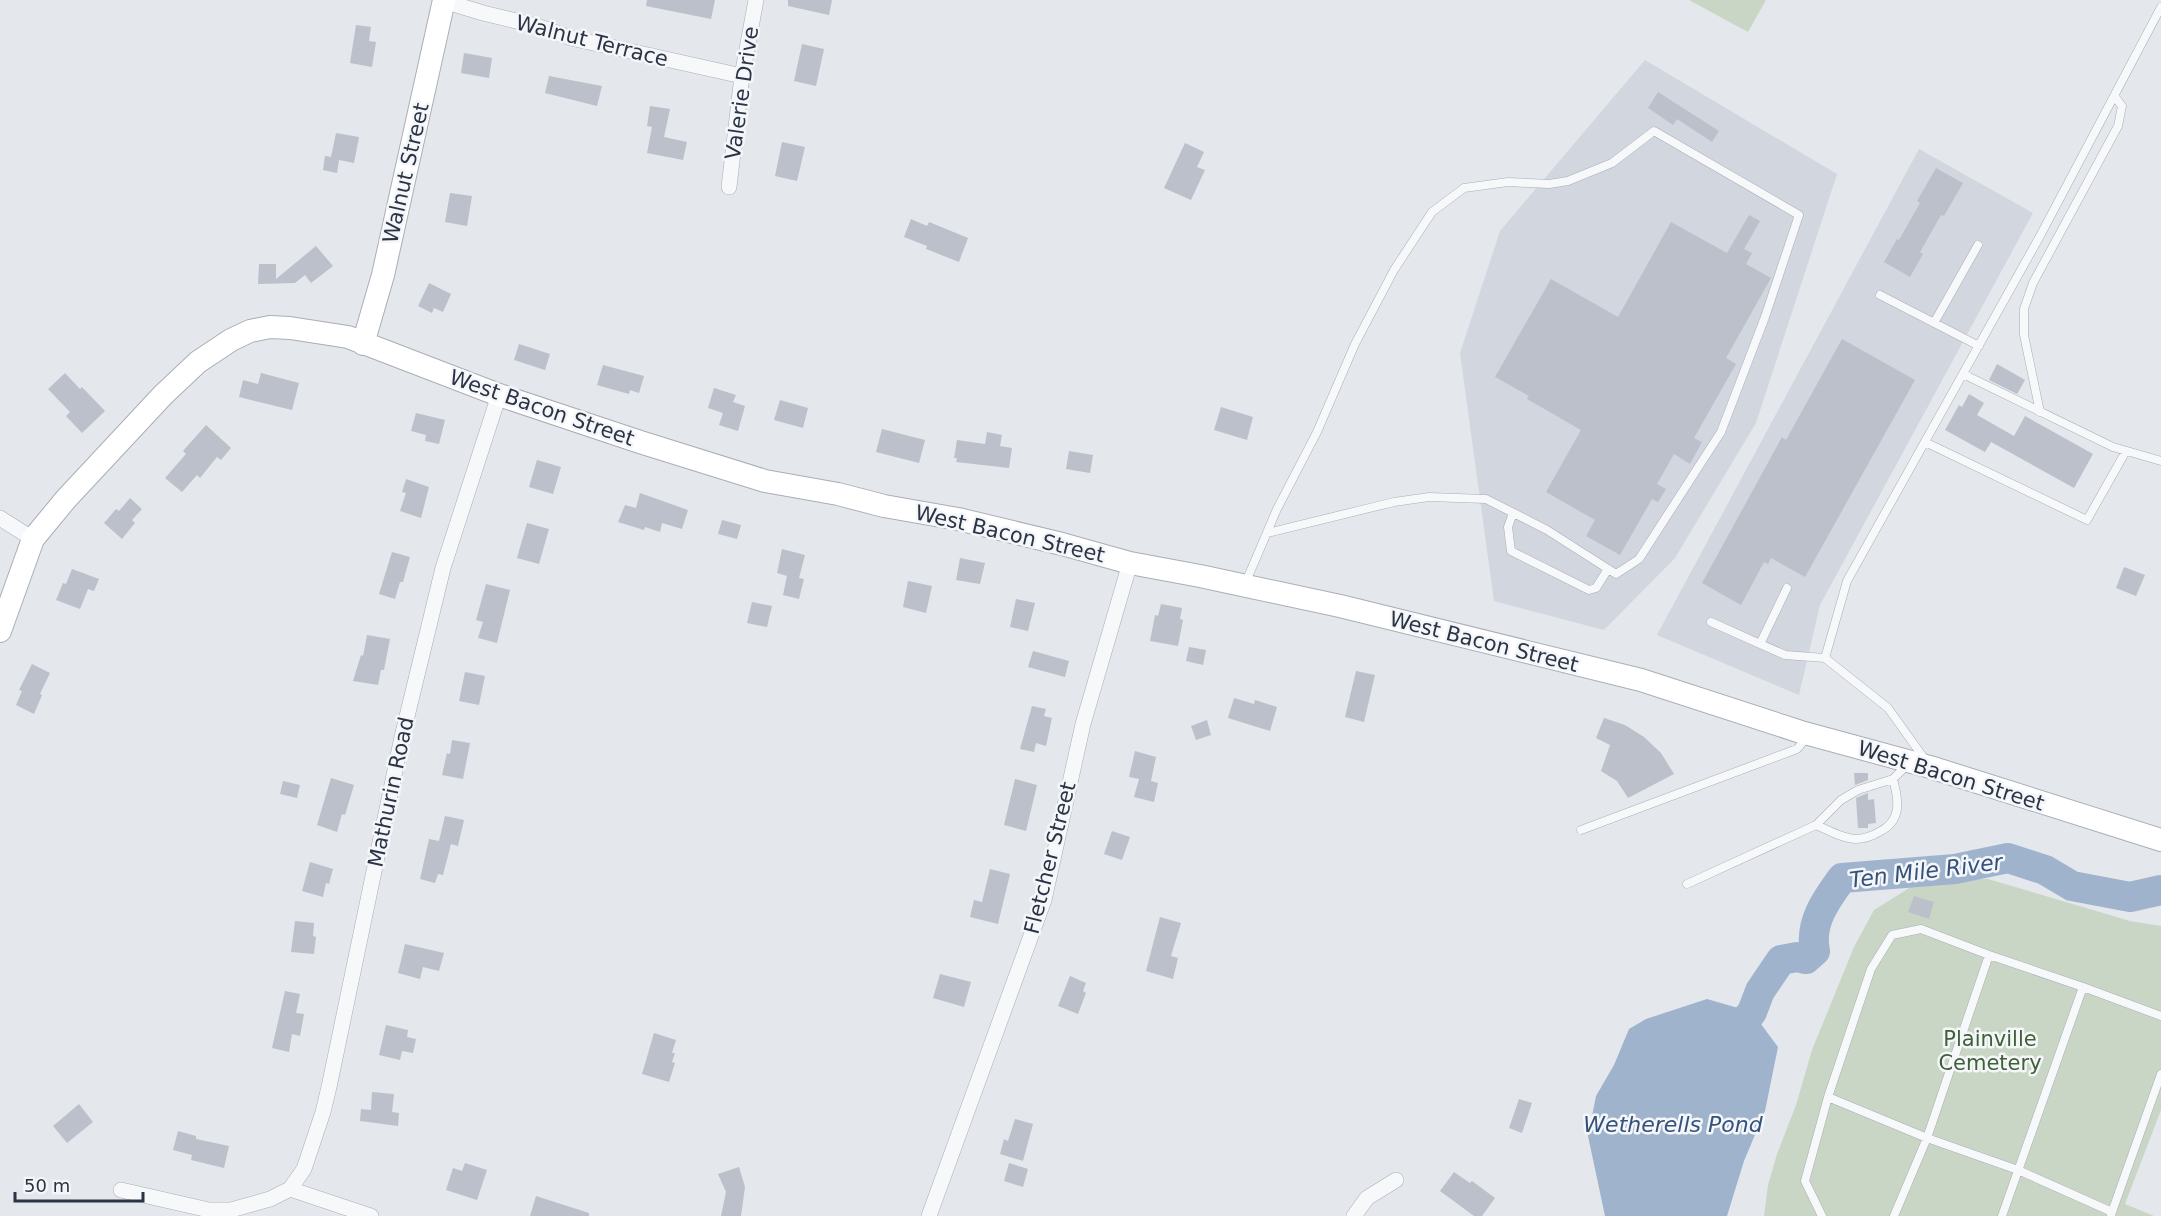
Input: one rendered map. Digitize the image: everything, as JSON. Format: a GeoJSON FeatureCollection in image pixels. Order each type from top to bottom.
{"type":"FeatureCollection","features":[{"type":"Feature","properties":{"kind":"street","name":"Walnut Terrace"},"geometry":{"type":"LineString","coordinates":[[444,0],[571,38],[742,76]]}},
{"type":"Feature","properties":{"kind":"street","name":"Walnut Street"},"geometry":{"type":"LineString","coordinates":[[363,344],[383,275],[444,0]]}},
{"type":"Feature","properties":{"kind":"street","name":"Valerie Drive"},"geometry":{"type":"LineString","coordinates":[[729,187],[742,76],[756,0]]}},
{"type":"Feature","properties":{"kind":"street","name":"West Bacon Street"},"geometry":{"type":"LineString","coordinates":[[0,631],[33,539],[66,499],[163,395],[198,362],[231,340],[250,331],[270,327],[348,337],[499,395],[765,481],[958,519],[1130,563],[1340,606],[1641,680],[1806,734],[1920,764],[2161,840]]}},
{"type":"Feature","properties":{"kind":"street","name":"Mathurin Road"},"geometry":{"type":"LineString","coordinates":[[290,1189],[304,1168],[323,1112],[402,737],[442,568],[499,395]]}},
{"type":"Feature","properties":{"kind":"street"},"geometry":{"type":"LineString","coordinates":[[0,518],[33,539]]}},
{"type":"Feature","properties":{"kind":"street","name":"Fletcher Street"},"geometry":{"type":"LineString","coordinates":[[929,1216],[1044,900],[1083,724],[1130,563]]}},
{"type":"Feature","properties":{"kind":"street"},"geometry":{"type":"LineString","coordinates":[[1354,1216],[1367,1198],[1396,1180]]}},
{"type":"Feature","properties":{"kind":"street"},"geometry":{"type":"LineString","coordinates":[[121,1190],[208,1210],[231,1210],[270,1199],[290,1189],[370,1216]]}},
{"type":"Feature","properties":{"kind":"lane"},"geometry":{"type":"LineString","coordinates":[[1825,658],[1847,581],[1979,346],[2115,97],[2161,7]]}},
{"type":"Feature","properties":{"kind":"lane"},"geometry":{"type":"LineString","coordinates":[[2040,412],[2024,335],[2024,309],[2033,283],[2118,126],[2122,106],[2115,97]]}},
{"type":"Feature","properties":{"kind":"lane"},"geometry":{"type":"LineString","coordinates":[[1245,586],[1267,533],[1317,432],[1355,344],[1394,270],[1432,212],[1464,188],[1508,182],[1549,184],[1568,181],[1612,163],[1654,131],[1798,215],[1765,317],[1721,432],[1639,559],[1616,574],[1547,530],[1485,499],[1429,497],[1394,502],[1267,533]]}},
{"type":"Feature","properties":{"kind":"lane"},"geometry":{"type":"LineString","coordinates":[[1934,323],[1978,245]]}},
{"type":"Feature","properties":{"kind":"lane"},"geometry":{"type":"LineString","coordinates":[[1880,295],[1979,346]]}},
{"type":"Feature","properties":{"kind":"lane"},"geometry":{"type":"LineString","coordinates":[[1963,374],[2114,447],[2161,461]]}},
{"type":"Feature","properties":{"kind":"lane"},"geometry":{"type":"LineString","coordinates":[[1925,442],[2087,520],[2126,451]]}},
{"type":"Feature","properties":{"kind":"lane"},"geometry":{"type":"LineString","coordinates":[[1514,513],[1509,527],[1511,551],[1589,590],[1596,588],[1608,569]]}},
{"type":"Feature","properties":{"kind":"lane"},"geometry":{"type":"LineString","coordinates":[[1760,644],[1787,588]]}},
{"type":"Feature","properties":{"kind":"lane"},"geometry":{"type":"LineString","coordinates":[[1687,884],[1816,825],[1841,800],[1858,790],[1893,779],[1920,764],[1888,708],[1825,658],[1785,655],[1711,622]]}},
{"type":"Feature","properties":{"kind":"lane"},"geometry":{"type":"LineString","coordinates":[[1581,830],[1797,749],[1806,734]]}},
{"type":"Feature","properties":{"kind":"lane"},"geometry":{"type":"LineString","coordinates":[[1816,825],[1856,839],[1869,837],[1889,828],[1897,812],[1898,798],[1893,779]]}},
{"type":"Feature","properties":{"kind":"lane"},"geometry":{"type":"LineString","coordinates":[[1822,1216],[1805,1181],[1828,1097],[1871,969],[1892,935],[1921,929],[2161,1016]]}},
{"type":"Feature","properties":{"kind":"lane"},"geometry":{"type":"LineString","coordinates":[[1894,1216],[1927,1138],[1989,955]]}},
{"type":"Feature","properties":{"kind":"lane"},"geometry":{"type":"LineString","coordinates":[[2002,1216],[2083,987]]}},
{"type":"Feature","properties":{"kind":"lane"},"geometry":{"type":"LineString","coordinates":[[1828,1097],[1927,1138],[2018,1170],[2111,1214],[2161,1074]]}},
{"type":"Feature","properties":{"kind":"shaded area"},"geometry":{"type":"Polygon","coordinates":[[[1645,60],[1837,174],[1756,423],[1675,558],[1604,630],[1494,601],[1460,353],[1500,231],[1645,60]]]}},
{"type":"Feature","properties":{"kind":"shaded area"},"geometry":{"type":"Polygon","coordinates":[[[1919,149],[2033,213],[1820,605],[1799,695],[1657,635],[1919,149]]]}},
{"type":"Feature","properties":{"kind":"green space"},"geometry":{"type":"Polygon","coordinates":[[[1689,0],[1766,0],[1748,32],[1689,0]]]}},
{"type":"Feature","properties":{"kind":"green space","name":"Plainville Cemetery"},"geometry":{"type":"Polygon","coordinates":[[[1988,879],[2130,921],[2161,926],[2161,1110],[2125,1204],[2154,1216],[1764,1216],[1768,1185],[1796,1105],[1812,1050],[1854,947],[1874,910],[1922,880],[1988,879]]]}},
{"type":"Feature","properties":{"kind":"water","name":"Wetherells Pond"},"geometry":{"type":"Polygon","coordinates":[[[1707,999],[1752,1012],[1778,1047],[1765,1111],[1744,1161],[1727,1216],[1605,1216],[1588,1136],[1596,1096],[1614,1065],[1629,1029],[1646,1019],[1707,999]]]}},
{"type":"Feature","properties":{"kind":"building"},"geometry":{"type":"Polygon","coordinates":[[[647,0],[715,0],[711,19],[646,6],[647,0]]]}},
{"type":"Feature","properties":{"kind":"building"},"geometry":{"type":"Polygon","coordinates":[[[788,0],[832,0],[829,15],[788,6],[788,0]]]}},
{"type":"Feature","properties":{"kind":"building"},"geometry":{"type":"Polygon","coordinates":[[[356,25],[371,27],[369,41],[376,42],[372,67],[350,63],[356,25]]]}},
{"type":"Feature","properties":{"kind":"building"},"geometry":{"type":"Polygon","coordinates":[[[802,44],[824,49],[816,86],[794,81],[802,44]]]}},
{"type":"Feature","properties":{"kind":"building"},"geometry":{"type":"Polygon","coordinates":[[[464,53],[492,58],[489,78],[461,73],[464,53]]]}},
{"type":"Feature","properties":{"kind":"building"},"geometry":{"type":"Polygon","coordinates":[[[549,76],[602,86],[597,106],[545,93],[549,76]]]}},
{"type":"Feature","properties":{"kind":"building"},"geometry":{"type":"Polygon","coordinates":[[[1658,92],[1719,131],[1712,142],[1677,119],[1673,125],[1648,108],[1658,92]]]}},
{"type":"Feature","properties":{"kind":"building"},"geometry":{"type":"Polygon","coordinates":[[[650,106],[670,109],[664,137],[687,142],[683,160],[647,153],[652,127],[647,126],[650,106]]]}},
{"type":"Feature","properties":{"kind":"building"},"geometry":{"type":"Polygon","coordinates":[[[336,133],[359,137],[354,163],[339,160],[337,173],[323,170],[325,156],[331,157],[336,133]]]}},
{"type":"Feature","properties":{"kind":"building"},"geometry":{"type":"Polygon","coordinates":[[[782,142],[805,147],[797,181],[775,176],[782,142]]]}},
{"type":"Feature","properties":{"kind":"building"},"geometry":{"type":"Polygon","coordinates":[[[1185,143],[1204,152],[1197,167],[1205,170],[1191,200],[1164,188],[1185,143]]]}},
{"type":"Feature","properties":{"kind":"building"},"geometry":{"type":"Polygon","coordinates":[[[1936,168],[1963,183],[1920,252],[1923,254],[1910,277],[1884,262],[1920,203],[1917,201],[1936,168]]]}},
{"type":"Feature","properties":{"kind":"building"},"geometry":{"type":"Polygon","coordinates":[[[450,193],[472,196],[467,226],[445,222],[450,193]]]}},
{"type":"Feature","properties":{"kind":"building"},"geometry":{"type":"Polygon","coordinates":[[[1749,215],[1760,221],[1744,249],[1752,253],[1746,264],[1771,278],[1726,358],[1736,364],[1694,438],[1702,442],[1690,464],[1674,454],[1657,484],[1666,489],[1658,502],[1652,499],[1620,555],[1586,536],[1595,520],[1546,492],[1581,430],[1527,399],[1529,396],[1495,377],[1551,279],[1618,317],[1671,222],[1727,253],[1749,215]]]}},
{"type":"Feature","properties":{"kind":"building"},"geometry":{"type":"Polygon","coordinates":[[[911,219],[927,226],[929,222],[968,238],[959,262],[926,249],[927,246],[904,237],[911,219]]]}},
{"type":"Feature","properties":{"kind":"building"},"geometry":{"type":"Polygon","coordinates":[[[316,246],[333,266],[311,283],[305,275],[295,283],[258,284],[259,264],[276,264],[276,279],[316,246]]]}},
{"type":"Feature","properties":{"kind":"building"},"geometry":{"type":"Polygon","coordinates":[[[429,283],[451,294],[443,312],[434,308],[432,313],[418,306],[429,283]]]}},
{"type":"Feature","properties":{"kind":"building"},"geometry":{"type":"Polygon","coordinates":[[[1842,339],[1915,380],[1805,577],[1771,558],[1768,564],[1764,562],[1741,605],[1702,583],[1782,437],[1786,440],[1842,339]]]}},
{"type":"Feature","properties":{"kind":"building"},"geometry":{"type":"Polygon","coordinates":[[[519,344],[550,354],[545,370],[514,360],[519,344]]]}},
{"type":"Feature","properties":{"kind":"building"},"geometry":{"type":"Polygon","coordinates":[[[1997,364],[2025,380],[2017,394],[1989,380],[1997,364]]]}},
{"type":"Feature","properties":{"kind":"building"},"geometry":{"type":"Polygon","coordinates":[[[603,365],[644,376],[639,393],[630,390],[629,394],[597,385],[603,365]]]}},
{"type":"Feature","properties":{"kind":"building"},"geometry":{"type":"Polygon","coordinates":[[[65,373],[105,411],[82,433],[66,416],[70,412],[48,389],[65,373]]]}},
{"type":"Feature","properties":{"kind":"building"},"geometry":{"type":"Polygon","coordinates":[[[261,373],[299,383],[292,410],[239,397],[243,380],[258,384],[261,373]]]}},
{"type":"Feature","properties":{"kind":"building"},"geometry":{"type":"Polygon","coordinates":[[[714,388],[736,395],[733,402],[745,406],[738,431],[719,425],[723,413],[708,408],[714,388]]]}},
{"type":"Feature","properties":{"kind":"building"},"geometry":{"type":"Polygon","coordinates":[[[1969,394],[1984,403],[1977,415],[2014,436],[2025,416],[2093,454],[2074,488],[1991,442],[1985,452],[1945,430],[1959,405],[1962,407],[1969,394]]]}},
{"type":"Feature","properties":{"kind":"building"},"geometry":{"type":"Polygon","coordinates":[[[780,400],[808,408],[803,428],[774,420],[780,400]]]}},
{"type":"Feature","properties":{"kind":"building"},"geometry":{"type":"Polygon","coordinates":[[[1221,407],[1253,417],[1247,440],[1214,430],[1221,407]]]}},
{"type":"Feature","properties":{"kind":"building"},"geometry":{"type":"Polygon","coordinates":[[[416,413],[445,420],[439,444],[425,441],[426,435],[411,431],[416,413]]]}},
{"type":"Feature","properties":{"kind":"building"},"geometry":{"type":"Polygon","coordinates":[[[206,425],[231,448],[221,460],[217,457],[200,478],[197,475],[182,492],[165,478],[186,454],[183,451],[206,425]]]}},
{"type":"Feature","properties":{"kind":"building"},"geometry":{"type":"Polygon","coordinates":[[[882,429],[925,440],[919,463],[876,452],[882,429]]]}},
{"type":"Feature","properties":{"kind":"building"},"geometry":{"type":"Polygon","coordinates":[[[987,432],[1002,435],[1000,446],[1012,448],[1009,468],[956,462],[957,458],[954,458],[957,440],[985,444],[987,432]]]}},
{"type":"Feature","properties":{"kind":"building"},"geometry":{"type":"Polygon","coordinates":[[[1069,451],[1093,455],[1090,473],[1066,469],[1069,451]]]}},
{"type":"Feature","properties":{"kind":"building"},"geometry":{"type":"Polygon","coordinates":[[[537,460],[561,467],[553,494],[529,487],[537,460]]]}},
{"type":"Feature","properties":{"kind":"building"},"geometry":{"type":"Polygon","coordinates":[[[406,479],[429,487],[421,518],[400,511],[406,493],[402,492],[406,479]]]}},
{"type":"Feature","properties":{"kind":"building"},"geometry":{"type":"Polygon","coordinates":[[[640,493],[688,510],[682,529],[662,523],[660,532],[618,522],[625,505],[636,508],[640,493]]]}},
{"type":"Feature","properties":{"kind":"building"},"geometry":{"type":"Polygon","coordinates":[[[130,498],[142,509],[132,520],[135,523],[122,539],[104,523],[130,498]]]}},
{"type":"Feature","properties":{"kind":"building"},"geometry":{"type":"Polygon","coordinates":[[[722,520],[741,525],[737,539],[718,534],[722,520]]]}},
{"type":"Feature","properties":{"kind":"building"},"geometry":{"type":"Polygon","coordinates":[[[527,523],[549,529],[539,564],[517,558],[527,523]]]}},
{"type":"Feature","properties":{"kind":"building"},"geometry":{"type":"Polygon","coordinates":[[[782,549],[805,555],[799,578],[804,579],[799,599],[783,595],[787,576],[777,573],[782,549]]]}},
{"type":"Feature","properties":{"kind":"building"},"geometry":{"type":"Polygon","coordinates":[[[392,552],[410,557],[403,582],[400,582],[395,599],[379,594],[392,552]]]}},
{"type":"Feature","properties":{"kind":"building"},"geometry":{"type":"Polygon","coordinates":[[[960,558],[985,563],[980,584],[956,580],[960,558]]]}},
{"type":"Feature","properties":{"kind":"building"},"geometry":{"type":"Polygon","coordinates":[[[2124,567],[2145,575],[2136,596],[2116,588],[2124,567]]]}},
{"type":"Feature","properties":{"kind":"building"},"geometry":{"type":"Polygon","coordinates":[[[72,569],[99,579],[94,591],[88,589],[80,609],[56,600],[72,569]]]}},
{"type":"Feature","properties":{"kind":"building"},"geometry":{"type":"Polygon","coordinates":[[[908,581],[932,586],[926,613],[903,607],[908,581]]]}},
{"type":"Feature","properties":{"kind":"building"},"geometry":{"type":"Polygon","coordinates":[[[486,584],[510,590],[497,643],[478,638],[483,622],[476,620],[486,584]]]}},
{"type":"Feature","properties":{"kind":"building"},"geometry":{"type":"Polygon","coordinates":[[[1016,599],[1035,603],[1028,631],[1010,627],[1016,599]]]}},
{"type":"Feature","properties":{"kind":"building"},"geometry":{"type":"Polygon","coordinates":[[[752,602],[772,606],[767,627],[747,623],[752,602]]]}},
{"type":"Feature","properties":{"kind":"building"},"geometry":{"type":"Polygon","coordinates":[[[1161,604],[1182,608],[1180,619],[1183,620],[1178,646],[1150,641],[1155,615],[1158,616],[1161,604]]]}},
{"type":"Feature","properties":{"kind":"building"},"geometry":{"type":"Polygon","coordinates":[[[367,635],[390,639],[384,670],[381,670],[378,685],[353,681],[361,655],[363,656],[367,635]]]}},
{"type":"Feature","properties":{"kind":"building"},"geometry":{"type":"Polygon","coordinates":[[[1189,647],[1206,650],[1203,665],[1186,661],[1189,647]]]}},
{"type":"Feature","properties":{"kind":"building"},"geometry":{"type":"Polygon","coordinates":[[[1033,651],[1069,661],[1065,677],[1028,667],[1033,651]]]}},
{"type":"Feature","properties":{"kind":"building"},"geometry":{"type":"Polygon","coordinates":[[[32,664],[50,673],[34,714],[16,705],[22,691],[19,690],[32,664]]]}},
{"type":"Feature","properties":{"kind":"building"},"geometry":{"type":"Polygon","coordinates":[[[1356,671],[1375,675],[1364,722],[1345,717],[1356,671]]]}},
{"type":"Feature","properties":{"kind":"building"},"geometry":{"type":"Polygon","coordinates":[[[465,672],[485,676],[479,705],[459,701],[465,672]]]}},
{"type":"Feature","properties":{"kind":"building"},"geometry":{"type":"Polygon","coordinates":[[[1234,698],[1254,704],[1255,700],[1277,707],[1270,731],[1228,718],[1234,698]]]}},
{"type":"Feature","properties":{"kind":"building"},"geometry":{"type":"Polygon","coordinates":[[[1032,706],[1046,709],[1044,716],[1052,718],[1046,746],[1036,743],[1034,752],[1020,749],[1032,706]]]}},
{"type":"Feature","properties":{"kind":"building"},"geometry":{"type":"Polygon","coordinates":[[[1604,718],[1625,725],[1644,737],[1661,753],[1674,774],[1628,798],[1617,781],[1601,771],[1610,745],[1596,738],[1604,718]]]}},
{"type":"Feature","properties":{"kind":"building"},"geometry":{"type":"Polygon","coordinates":[[[1207,720],[1211,735],[1196,740],[1191,726],[1207,720]]]}},
{"type":"Feature","properties":{"kind":"building"},"geometry":{"type":"Polygon","coordinates":[[[452,740],[470,743],[463,779],[442,775],[447,753],[450,754],[452,740]]]}},
{"type":"Feature","properties":{"kind":"building"},"geometry":{"type":"Polygon","coordinates":[[[1135,751],[1156,757],[1151,781],[1158,783],[1154,802],[1134,797],[1139,779],[1129,777],[1135,751]]]}},
{"type":"Feature","properties":{"kind":"building"},"geometry":{"type":"Polygon","coordinates":[[[1854,773],[1868,773],[1868,780],[1855,785],[1854,773]]]}},
{"type":"Feature","properties":{"kind":"building"},"geometry":{"type":"Polygon","coordinates":[[[331,778],[354,785],[337,832],[317,825],[331,778]]]}},
{"type":"Feature","properties":{"kind":"building"},"geometry":{"type":"Polygon","coordinates":[[[1015,779],[1037,785],[1026,831],[1004,825],[1015,779]]]}},
{"type":"Feature","properties":{"kind":"building"},"geometry":{"type":"Polygon","coordinates":[[[283,781],[300,785],[297,798],[280,794],[283,781]]]}},
{"type":"Feature","properties":{"kind":"building"},"geometry":{"type":"Polygon","coordinates":[[[1868,793],[1868,800],[1874,799],[1876,823],[1868,824],[1868,828],[1858,828],[1856,798],[1868,793]]]}},
{"type":"Feature","properties":{"kind":"building"},"geometry":{"type":"Polygon","coordinates":[[[445,816],[464,820],[458,846],[451,844],[443,875],[438,874],[435,883],[420,879],[429,839],[439,841],[445,816]]]}},
{"type":"Feature","properties":{"kind":"building"},"geometry":{"type":"Polygon","coordinates":[[[1112,831],[1130,837],[1122,860],[1104,854],[1112,831]]]}},
{"type":"Feature","properties":{"kind":"building"},"geometry":{"type":"Polygon","coordinates":[[[310,862],[333,869],[329,884],[326,883],[323,897],[302,891],[310,862]]]}},
{"type":"Feature","properties":{"kind":"building"},"geometry":{"type":"Polygon","coordinates":[[[990,869],[1010,874],[998,924],[970,917],[974,900],[982,902],[990,869]]]}},
{"type":"Feature","properties":{"kind":"building"},"geometry":{"type":"Polygon","coordinates":[[[1914,896],[1934,902],[1929,919],[1908,912],[1914,896]]]}},
{"type":"Feature","properties":{"kind":"building"},"geometry":{"type":"Polygon","coordinates":[[[1160,917],[1181,923],[1171,956],[1178,958],[1173,979],[1146,971],[1160,917]]]}},
{"type":"Feature","properties":{"kind":"building"},"geometry":{"type":"Polygon","coordinates":[[[295,921],[314,923],[313,936],[316,937],[314,954],[291,952],[295,921]]]}},
{"type":"Feature","properties":{"kind":"building"},"geometry":{"type":"Polygon","coordinates":[[[405,944],[444,953],[439,971],[423,967],[420,979],[398,973],[405,944]]]}},
{"type":"Feature","properties":{"kind":"building"},"geometry":{"type":"Polygon","coordinates":[[[940,974],[971,982],[964,1007],[933,998],[940,974]]]}},
{"type":"Feature","properties":{"kind":"building"},"geometry":{"type":"Polygon","coordinates":[[[1070,976],[1086,983],[1083,991],[1086,993],[1078,1014],[1058,1006],[1070,976]]]}},
{"type":"Feature","properties":{"kind":"building"},"geometry":{"type":"Polygon","coordinates":[[[285,991],[300,994],[296,1013],[304,1014],[300,1036],[292,1034],[289,1052],[272,1048],[285,991]]]}},
{"type":"Feature","properties":{"kind":"building"},"geometry":{"type":"Polygon","coordinates":[[[386,1025],[408,1030],[407,1037],[416,1039],[413,1053],[402,1051],[400,1060],[379,1055],[386,1025]]]}},
{"type":"Feature","properties":{"kind":"building"},"geometry":{"type":"Polygon","coordinates":[[[654,1033],[676,1040],[672,1053],[675,1053],[672,1062],[675,1063],[669,1082],[642,1074],[654,1033]]]}},
{"type":"Feature","properties":{"kind":"building"},"geometry":{"type":"Polygon","coordinates":[[[372,1092],[394,1094],[392,1112],[399,1113],[398,1126],[360,1121],[361,1109],[371,1110],[372,1092]]]}},
{"type":"Feature","properties":{"kind":"building"},"geometry":{"type":"Polygon","coordinates":[[[1519,1099],[1532,1103],[1522,1133],[1509,1128],[1519,1099]]]}},
{"type":"Feature","properties":{"kind":"building"},"geometry":{"type":"Polygon","coordinates":[[[79,1104],[93,1122],[67,1143],[53,1126],[79,1104]]]}},
{"type":"Feature","properties":{"kind":"building"},"geometry":{"type":"Polygon","coordinates":[[[1015,1119],[1033,1124],[1023,1161],[1000,1154],[1004,1139],[1008,1141],[1015,1119]]]}},
{"type":"Feature","properties":{"kind":"building"},"geometry":{"type":"Polygon","coordinates":[[[178,1131],[196,1136],[196,1139],[229,1146],[224,1168],[191,1160],[192,1155],[173,1150],[178,1131]]]}},
{"type":"Feature","properties":{"kind":"building"},"geometry":{"type":"Polygon","coordinates":[[[465,1163],[487,1170],[477,1200],[446,1190],[453,1168],[462,1171],[465,1163]]]}},
{"type":"Feature","properties":{"kind":"building"},"geometry":{"type":"Polygon","coordinates":[[[1009,1163],[1028,1169],[1023,1187],[1004,1181],[1009,1163]]]}},
{"type":"Feature","properties":{"kind":"building"},"geometry":{"type":"Polygon","coordinates":[[[739,1167],[745,1187],[741,1216],[721,1216],[726,1192],[718,1174],[739,1167]]]}},
{"type":"Feature","properties":{"kind":"building"},"geometry":{"type":"Polygon","coordinates":[[[1454,1172],[1470,1183],[1472,1181],[1495,1198],[1482,1216],[1474,1216],[1440,1191],[1454,1172]]]}},
{"type":"Feature","properties":{"kind":"building"},"geometry":{"type":"Polygon","coordinates":[[[536,1196],[589,1213],[589,1216],[530,1216],[536,1196]]]}},
{"type":"Feature","properties":{"kind":"waterway","name":"Ten Mile River"},"geometry":{"type":"LineString","coordinates":[[1727,1043],[1752,1012],[1760,991],[1781,960],[1797,957],[1806,959],[1815,951],[1814,931],[1820,912],[1842,878],[1955,869],[2008,858],[2045,870],[2072,886],[2130,897],[2161,890]]}}]}
